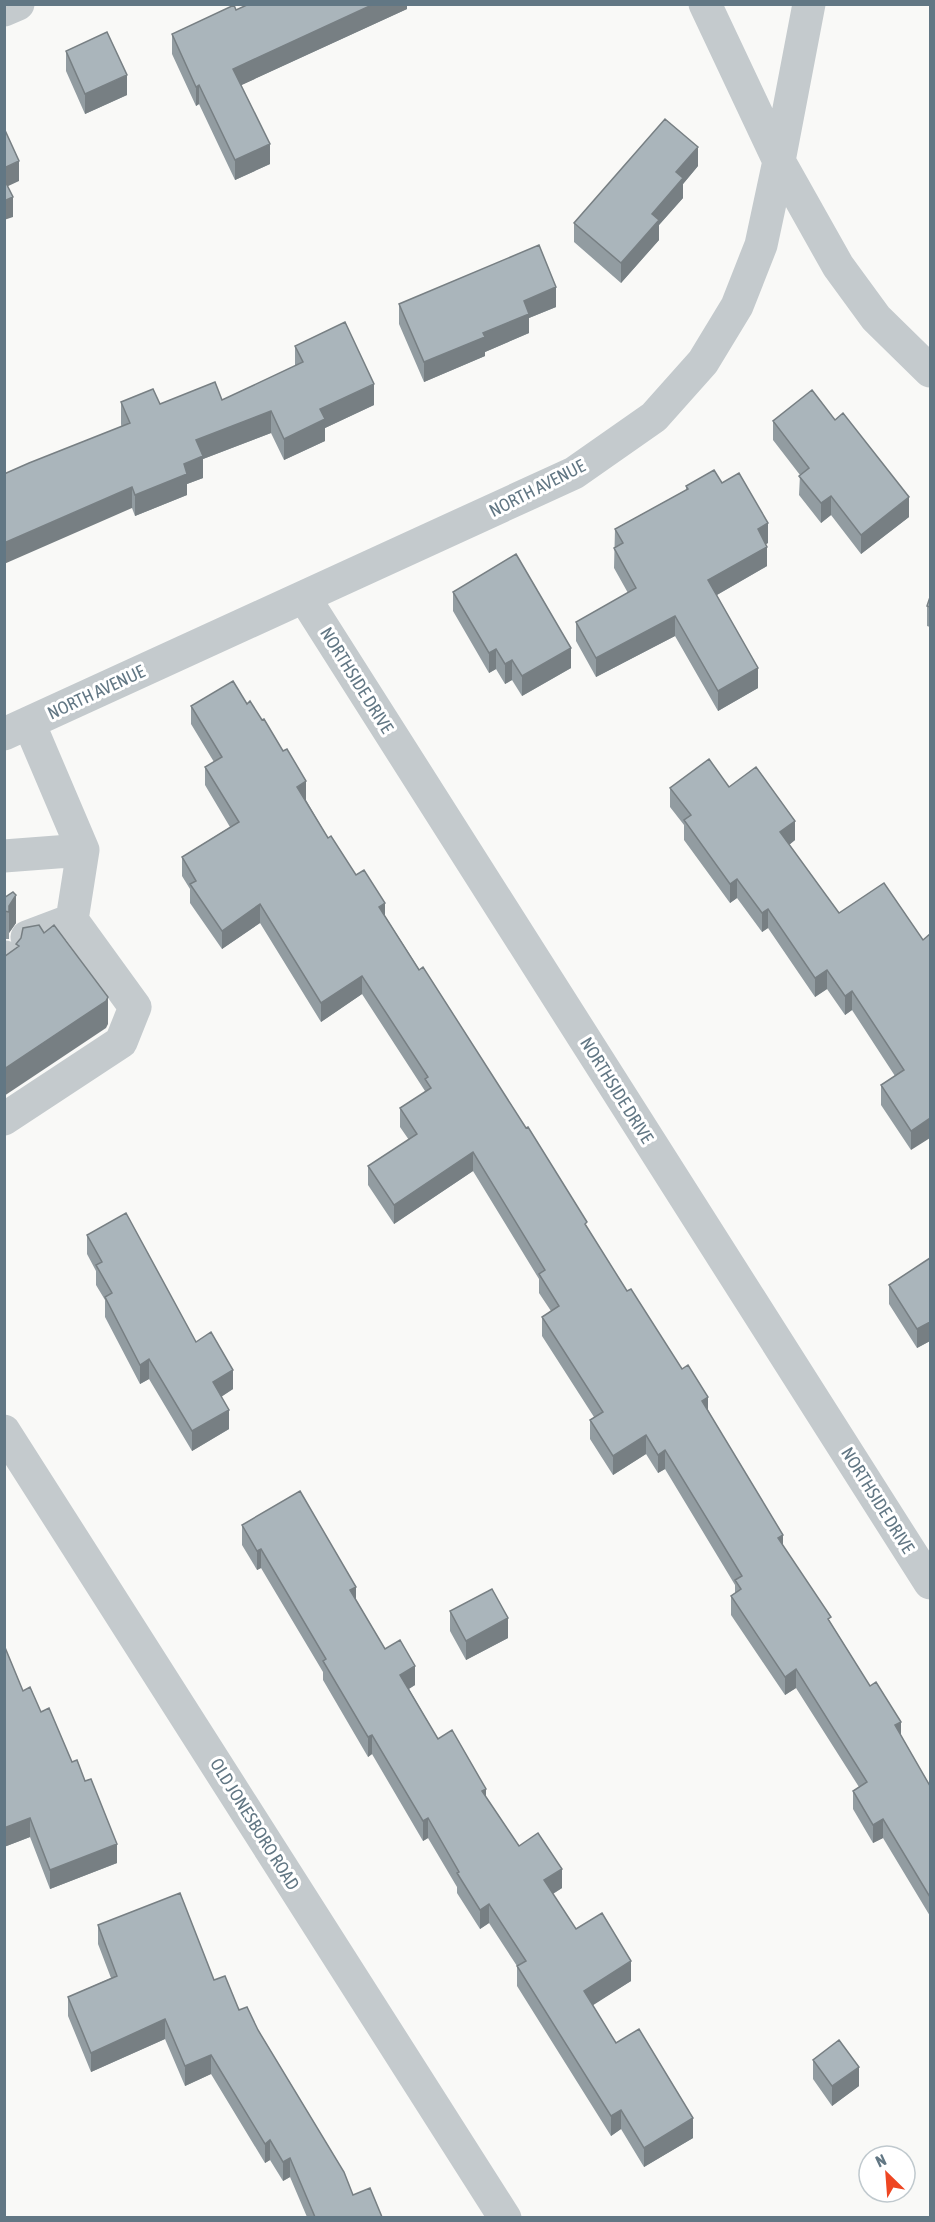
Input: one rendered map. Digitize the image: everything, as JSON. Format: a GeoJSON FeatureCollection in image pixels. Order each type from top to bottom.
{"type":"FeatureCollection","features":[{"type":"Feature","properties":{"kind":"street"},"geometry":{"type":"LineString","coordinates":[[4,10],[18,4]]}},
{"type":"Feature","properties":{"kind":"street"},"geometry":{"type":"LineString","coordinates":[[705,4],[779,161],[838,267],[876,318],[930,371]]}},
{"type":"Feature","properties":{"kind":"street","name":"NORTH AVENUE"},"geometry":{"type":"LineString","coordinates":[[17,729],[574,473],[654,417],[703,362],[737,306],[761,245],[808,4]]}},
{"type":"Feature","properties":{"kind":"street","name":"NORTHSIDE DRIVE"},"geometry":{"type":"LineString","coordinates":[[304,597],[930,1583]]}},
{"type":"Feature","properties":{"kind":"street"},"geometry":{"type":"LineString","coordinates":[[4,1119],[121,1042],[135,1007],[72,920],[82,850],[17,729]]}},
{"type":"Feature","properties":{"kind":"street"},"geometry":{"type":"LineString","coordinates":[[4,856],[82,850]]}},
{"type":"Feature","properties":{"kind":"street"},"geometry":{"type":"LineString","coordinates":[[12,950],[72,920]]}},
{"type":"Feature","properties":{"kind":"street","name":"OLD JONESBORO ROAD"},"geometry":{"type":"LineString","coordinates":[[4,1431],[505,2217]]}},
{"type":"Feature","properties":{"kind":"building"},"geometry":{"type":"Polygon","coordinates":[[[249,4],[374,4],[233,69],[270,144],[235,160],[199,85],[196,87],[172,34],[234,5],[236,10],[249,4]]]}},
{"type":"Feature","properties":{"kind":"building"},"geometry":{"type":"Polygon","coordinates":[[[107,32],[127,75],[85,94],[66,51],[107,32]]]}},
{"type":"Feature","properties":{"kind":"building"},"geometry":{"type":"Polygon","coordinates":[[[665,119],[698,147],[676,172],[683,178],[652,214],[659,220],[621,263],[574,223],[665,119]]]}},
{"type":"Feature","properties":{"kind":"building"},"geometry":{"type":"Polygon","coordinates":[[[4,128],[19,161],[4,168],[4,128]]]}},
{"type":"Feature","properties":{"kind":"building"},"geometry":{"type":"Polygon","coordinates":[[[4,179],[13,197],[4,201],[4,179]]]}},
{"type":"Feature","properties":{"kind":"building"},"geometry":{"type":"Polygon","coordinates":[[[539,245],[556,287],[524,301],[529,314],[483,333],[485,337],[424,362],[399,304],[539,245]]]}},
{"type":"Feature","properties":{"kind":"building"},"geometry":{"type":"Polygon","coordinates":[[[345,322],[374,384],[320,409],[325,419],[284,439],[271,411],[196,440],[203,456],[184,464],[187,474],[135,495],[132,487],[4,543],[4,474],[130,423],[121,402],[153,389],[160,404],[215,382],[222,400],[303,362],[295,346],[345,322]]]}},
{"type":"Feature","properties":{"kind":"building"},"geometry":{"type":"Polygon","coordinates":[[[812,390],[835,420],[843,413],[909,497],[861,535],[831,496],[821,503],[799,476],[809,468],[773,421],[812,390]]]}},
{"type":"Feature","properties":{"kind":"building"},"geometry":{"type":"Polygon","coordinates":[[[714,470],[722,483],[739,473],[768,523],[758,529],[767,547],[708,580],[758,668],[718,691],[675,616],[596,658],[576,622],[636,588],[614,548],[623,543],[615,529],[688,489],[686,486],[714,470]]]}},
{"type":"Feature","properties":{"kind":"building"},"geometry":{"type":"Polygon","coordinates":[[[516,554],[571,648],[522,676],[512,660],[505,664],[496,649],[489,653],[453,592],[516,554]]]}},
{"type":"Feature","properties":{"kind":"building"},"geometry":{"type":"Polygon","coordinates":[[[233,681],[247,704],[250,701],[262,720],[264,719],[283,751],[287,749],[306,781],[297,787],[328,838],[331,836],[356,875],[364,870],[385,903],[379,907],[419,970],[423,967],[526,1128],[528,1127],[627,1291],[631,1289],[682,1369],[688,1365],[708,1397],[702,1401],[783,1535],[778,1538],[831,1617],[828,1619],[870,1686],[876,1682],[901,1722],[895,1725],[930,1786],[930,1897],[883,1819],[873,1825],[853,1791],[867,1782],[796,1669],[785,1677],[731,1596],[741,1589],[735,1580],[742,1576],[665,1450],[658,1455],[646,1435],[613,1456],[590,1420],[603,1412],[542,1317],[559,1306],[539,1274],[545,1270],[473,1152],[394,1205],[368,1166],[417,1134],[400,1108],[431,1088],[425,1079],[428,1077],[362,976],[321,1003],[260,904],[222,931],[190,884],[196,881],[182,857],[239,822],[205,767],[222,757],[191,706],[233,681]]]}},
{"type":"Feature","properties":{"kind":"building"},"geometry":{"type":"Polygon","coordinates":[[[709,759],[729,787],[756,767],[795,821],[780,832],[839,913],[884,883],[923,940],[930,934],[930,1118],[911,1131],[881,1085],[904,1070],[852,991],[845,996],[827,970],[815,978],[768,909],[762,913],[737,879],[730,884],[684,820],[691,815],[670,788],[709,759]]]}},
{"type":"Feature","properties":{"kind":"building"},"geometry":{"type":"Polygon","coordinates":[[[13,892],[16,895],[9,906],[9,912],[4,911],[4,898],[13,892]]]}},
{"type":"Feature","properties":{"kind":"building"},"geometry":{"type":"Polygon","coordinates":[[[39,925],[44,933],[54,925],[108,997],[106,1001],[4,1069],[4,957],[19,946],[16,944],[21,938],[23,928],[39,925]]]}},
{"type":"Feature","properties":{"kind":"building"},"geometry":{"type":"Polygon","coordinates":[[[126,1213],[196,1342],[211,1332],[233,1370],[213,1382],[229,1410],[192,1431],[149,1359],[140,1365],[105,1297],[112,1293],[96,1265],[102,1262],[87,1235],[126,1213]]]}},
{"type":"Feature","properties":{"kind":"building"},"geometry":{"type":"Polygon","coordinates":[[[930,1258],[930,1322],[917,1329],[889,1285],[930,1258]]]}},
{"type":"Feature","properties":{"kind":"building"},"geometry":{"type":"Polygon","coordinates":[[[300,1491],[356,1587],[350,1590],[385,1649],[400,1640],[415,1666],[400,1675],[438,1739],[452,1730],[486,1789],[482,1791],[519,1846],[538,1833],[562,1869],[544,1880],[576,1929],[602,1913],[631,1961],[584,1991],[616,2043],[639,2029],[693,2118],[644,2148],[621,2110],[611,2116],[517,1966],[526,1961],[489,1904],[480,1910],[457,1873],[459,1872],[428,1818],[423,1821],[372,1735],[368,1737],[323,1661],[326,1659],[261,1549],[257,1551],[242,1525],[300,1491]]]}},
{"type":"Feature","properties":{"kind":"building"},"geometry":{"type":"Polygon","coordinates":[[[492,1589],[508,1618],[466,1641],[450,1611],[492,1589]]]}},
{"type":"Feature","properties":{"kind":"building"},"geometry":{"type":"Polygon","coordinates":[[[4,1645],[23,1691],[30,1687],[41,1712],[49,1708],[72,1762],[77,1760],[85,1781],[91,1779],[117,1844],[50,1870],[30,1818],[4,1828],[4,1645]]]}},
{"type":"Feature","properties":{"kind":"building"},"geometry":{"type":"Polygon","coordinates":[[[180,1893],[214,1980],[225,1976],[239,2010],[247,2007],[258,2030],[344,2172],[353,2195],[370,2188],[382,2217],[315,2217],[290,2158],[283,2162],[270,2140],[265,2144],[211,2055],[185,2066],[165,2019],[91,2053],[68,1997],[117,1976],[98,1925],[180,1893]]]}},
{"type":"Feature","properties":{"kind":"building"},"geometry":{"type":"Polygon","coordinates":[[[839,2040],[859,2067],[832,2086],[813,2060],[839,2040]]]}}]}
